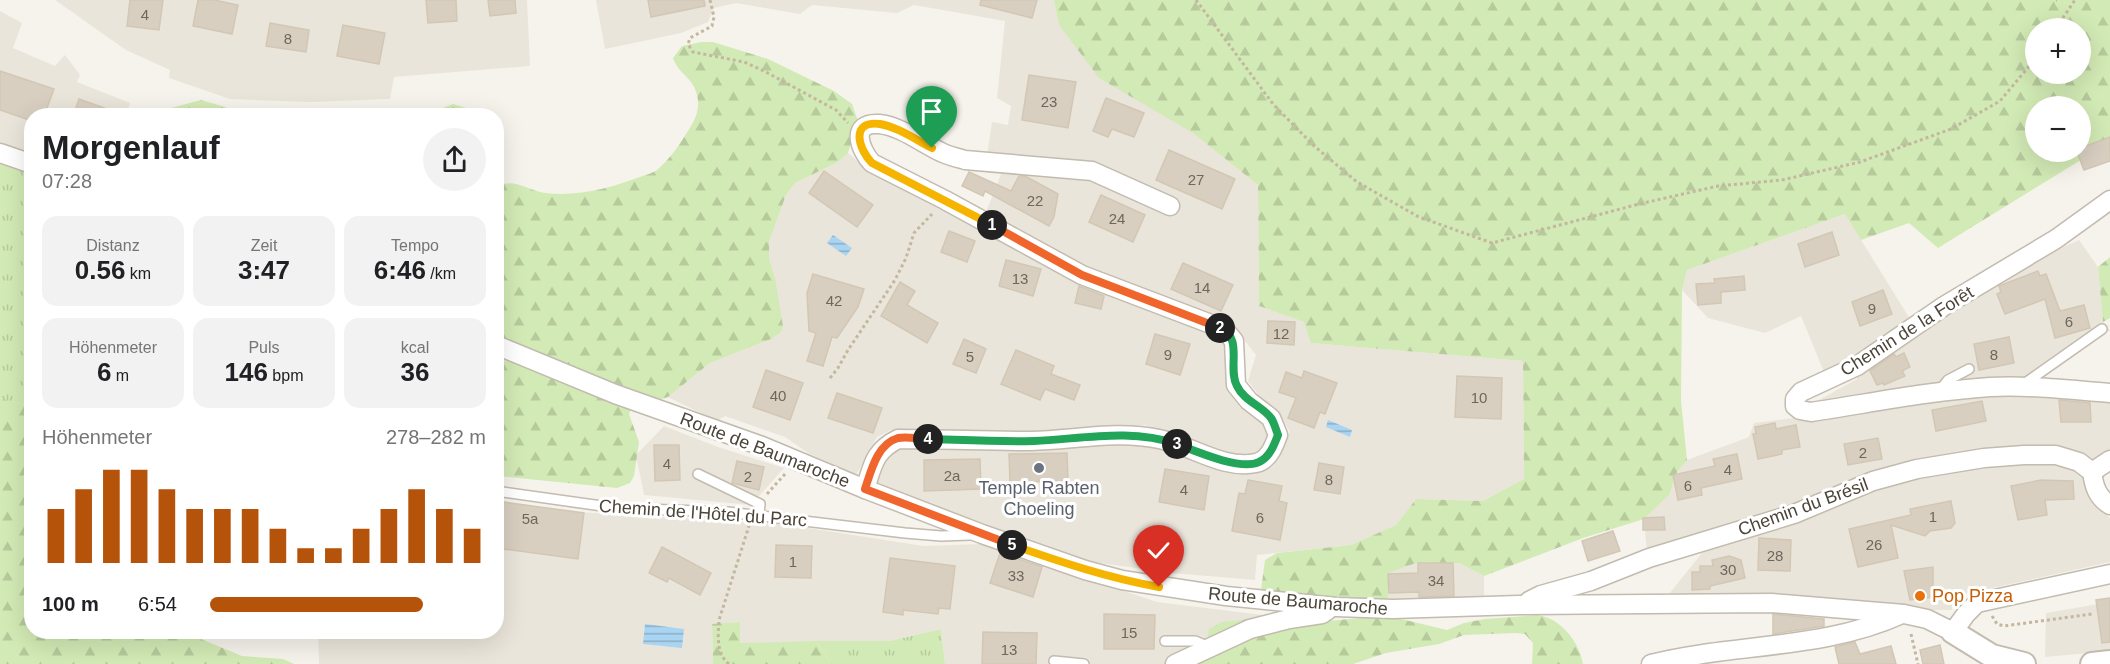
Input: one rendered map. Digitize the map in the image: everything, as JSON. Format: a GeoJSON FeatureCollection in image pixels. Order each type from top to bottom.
{"type":"FeatureCollection","features":[{"type":"Feature","properties":{"kind":"street"},"geometry":{"type":"LineString","coordinates":[[865,489],[875,460],[884,446],[898,438],[1033,441],[1125,434],[1163,439],[1225,461],[1241,464],[1259,462],[1271,452],[1278,435],[1271,418],[1249,401],[1236,385],[1234,341],[1224,329],[1082,275],[872,163],[858,141],[859,134],[865,127],[880,124],[946,154],[965,160],[1092,171],[1170,207]]}},
{"type":"Feature","properties":{"kind":"street"},"geometry":{"type":"LineString","coordinates":[[0,153],[24,161]]}},
{"type":"Feature","properties":{"kind":"street","name":"Chemin de la Forêt"},"geometry":{"type":"LineString","coordinates":[[2110,200],[2056,239],[1944,306],[1857,366],[1801,392],[1795,399],[1795,406],[1800,410],[1811,412],[1937,392],[2020,387],[2110,393]]}},
{"type":"Feature","properties":{"kind":"street","name":"Route de Baumaroche"},"geometry":{"type":"LineString","coordinates":[[504,348],[615,394],[762,446],[982,534],[1085,570],[1122,580],[1226,596],[1336,607],[1393,609],[1519,605],[1772,603],[1904,614],[1927,619],[1992,656],[2024,664]]}},
{"type":"Feature","properties":{"kind":"street","name":"Chemin du Brésil"},"geometry":{"type":"LineString","coordinates":[[1519,605],[1541,595],[1591,581],[1649,558],[1794,514],[1873,481],[1917,469],[1984,458],[2045,455],[2079,462],[2092,472]]}},
{"type":"Feature","properties":{"kind":"street"},"geometry":{"type":"LineString","coordinates":[[2110,460],[2092,472],[2094,487],[2101,498],[2110,505]]}},
{"type":"Feature","properties":{"kind":"street"},"geometry":{"type":"LineString","coordinates":[[1953,632],[1977,603],[2110,574]]}},
{"type":"Feature","properties":{"kind":"street"},"geometry":{"type":"LineString","coordinates":[[1175,664],[1250,629],[1289,619],[1322,614],[1336,607]]}},
{"type":"Feature","properties":{"kind":"street"},"geometry":{"type":"LineString","coordinates":[[1651,664],[1714,652],[1767,647],[1815,639],[1881,624],[1904,614]]}},
{"type":"Feature","properties":{"kind":"street"},"geometry":{"type":"LineString","coordinates":[[2092,664],[2110,662]]}},
{"type":"Feature","properties":{"kind":"lane"},"geometry":{"type":"LineString","coordinates":[[2020,387],[2102,329]]}},
{"type":"Feature","properties":{"kind":"lane"},"geometry":{"type":"LineString","coordinates":[[1937,392],[1948,380],[1969,369]]}},
{"type":"Feature","properties":{"kind":"lane"},"geometry":{"type":"LineString","coordinates":[[698,474],[760,504],[755,517]]}},
{"type":"Feature","properties":{"kind":"lane","name":"Chemin de l'Hôtel du Parc"},"geometry":{"type":"LineString","coordinates":[[504,492],[616,507],[728,512],[755,517],[929,535],[982,534]]}},
{"type":"Feature","properties":{"kind":"lane"},"geometry":{"type":"LineString","coordinates":[[1165,641],[1196,641],[1211,648]]}},
{"type":"Feature","properties":{"kind":"lane"},"geometry":{"type":"LineString","coordinates":[[1054,661],[1084,664]]}},
{"type":"Feature","properties":{"kind":"path"},"geometry":{"type":"LineString","coordinates":[[710,0],[714,17],[712,26],[690,38],[688,44],[693,52],[744,62],[764,71],[836,110],[859,134]]}},
{"type":"Feature","properties":{"kind":"path"},"geometry":{"type":"LineString","coordinates":[[1196,0],[1273,104],[1313,145],[1357,182],[1419,217],[1492,243],[1718,186],[1782,180],[1860,162],[1951,129],[2000,101],[2025,71]]}},
{"type":"Feature","properties":{"kind":"path"},"geometry":{"type":"LineString","coordinates":[[2063,18],[2075,0]]}},
{"type":"Feature","properties":{"kind":"path"},"geometry":{"type":"LineString","coordinates":[[830,378],[882,302],[906,258],[914,233],[933,215],[932,211]]}},
{"type":"Feature","properties":{"kind":"path"},"geometry":{"type":"LineString","coordinates":[[760,504],[792,466]]}},
{"type":"Feature","properties":{"kind":"path"},"geometry":{"type":"LineString","coordinates":[[729,664],[724,660],[721,652],[718,636],[719,620],[755,517]]}},
{"type":"Feature","properties":{"kind":"path"},"geometry":{"type":"LineString","coordinates":[[1982,602],[2000,626],[2092,614]]}},
{"type":"Feature","properties":{"kind":"path"},"geometry":{"type":"LineString","coordinates":[[1911,635],[1918,664]]}},
{"type":"Feature","properties":{"kind":"shaded area"},"geometry":{"type":"Polygon","coordinates":[[[55,0],[527,0],[530,66],[394,77],[390,99],[310,102],[230,99],[169,78],[170,70],[126,50],[55,0]]]}},
{"type":"Feature","properties":{"kind":"shaded area"},"geometry":{"type":"Polygon","coordinates":[[[596,0],[1054,0],[1059,25],[1258,185],[1259,306],[1304,322],[1312,343],[1523,361],[1524,479],[1483,501],[1416,499],[1396,525],[1351,545],[1257,555],[1255,580],[1172,573],[1093,562],[929,508],[877,483],[890,452],[903,447],[1126,441],[1162,445],[1239,473],[1269,469],[1290,432],[1280,415],[1266,405],[1248,381],[1256,355],[1233,326],[1093,271],[986,212],[1007,159],[987,156],[992,122],[1008,125],[1011,106],[997,98],[1005,21],[914,5],[897,13],[812,5],[800,14],[736,3],[714,8],[708,22],[681,33],[605,49],[596,0]]]}},
{"type":"Feature","properties":{"kind":"shaded area"},"geometry":{"type":"Polygon","coordinates":[[[0,11],[22,23],[13,48],[55,66],[65,55],[80,75],[77,82],[130,103],[128,108],[24,108],[24,156],[0,147],[0,11]]]}},
{"type":"Feature","properties":{"kind":"shaded area"},"geometry":{"type":"Polygon","coordinates":[[[848,153],[873,174],[1219,335],[1227,347],[1226,381],[1232,396],[1265,422],[1270,437],[1258,456],[1227,454],[1145,425],[1034,434],[891,430],[877,437],[856,475],[808,453],[785,437],[725,416],[717,421],[668,397],[710,363],[771,339],[775,278],[769,258],[769,242],[786,195],[795,183],[838,162],[848,153]]]}},
{"type":"Feature","properties":{"kind":"shaded area"},"geometry":{"type":"Polygon","coordinates":[[[1845,214],[1910,319],[1895,332],[1824,372],[1801,316],[1765,333],[1708,318],[1682,290],[1687,270],[1845,214]]]}},
{"type":"Feature","properties":{"kind":"shaded area"},"geometry":{"type":"Polygon","coordinates":[[[2079,240],[2098,267],[2103,322],[2110,330],[2033,383],[1822,405],[1819,400],[1857,379],[1858,368],[2013,270],[2079,240]]]}},
{"type":"Feature","properties":{"kind":"shaded area"},"geometry":{"type":"Polygon","coordinates":[[[1991,393],[2110,398],[2110,454],[2093,460],[2080,456],[2026,449],[1788,508],[1647,554],[1644,519],[1670,494],[1675,475],[1687,460],[1749,437],[1754,423],[1991,393]]]}},
{"type":"Feature","properties":{"kind":"shaded area"},"geometry":{"type":"Polygon","coordinates":[[[664,426],[718,447],[784,468],[751,505],[644,495],[636,455],[664,426]]]}},
{"type":"Feature","properties":{"kind":"shaded area"},"geometry":{"type":"Polygon","coordinates":[[[2056,460],[2082,468],[2104,513],[2110,518],[2110,562],[1952,597],[1952,610],[1921,610],[1805,596],[1741,593],[1673,597],[1669,594],[1702,553],[1796,520],[1875,487],[1984,463],[2056,460]]]}},
{"type":"Feature","properties":{"kind":"shaded area"},"geometry":{"type":"Polygon","coordinates":[[[504,501],[576,512],[782,524],[924,546],[984,544],[1157,602],[1263,615],[1165,664],[945,664],[941,629],[890,641],[740,643],[740,622],[712,625],[713,664],[319,664],[318,639],[504,639],[504,501]]]}},
{"type":"Feature","properties":{"kind":"shaded area"},"geometry":{"type":"Polygon","coordinates":[[[1416,563],[1459,563],[1484,576],[1484,602],[1388,603],[1389,573],[1416,563]]]}},
{"type":"Feature","properties":{"kind":"shaded area"},"geometry":{"type":"Polygon","coordinates":[[[2110,602],[2110,651],[2045,657],[2046,613],[2110,602]]]}},
{"type":"Feature","properties":{"kind":"green space"},"geometry":{"type":"Polygon","coordinates":[[[1054,0],[2110,0],[2110,145],[2091,154],[2091,96],[2025,96],[2025,162],[2078,162],[1938,248],[1909,223],[1861,240],[1845,214],[1687,270],[1682,290],[1681,401],[1687,460],[1675,475],[1670,494],[1644,519],[1583,538],[1484,576],[1459,563],[1416,563],[1389,573],[1388,603],[1261,590],[1265,560],[1277,553],[1351,545],[1396,525],[1416,499],[1483,501],[1524,479],[1523,361],[1311,343],[1304,322],[1259,306],[1258,185],[1193,133],[1099,78],[1059,25],[1054,0]]]}},
{"type":"Feature","properties":{"kind":"green space"},"geometry":{"type":"Polygon","coordinates":[[[713,42],[768,59],[834,91],[852,104],[858,121],[848,153],[838,162],[795,183],[786,195],[769,242],[769,258],[775,278],[783,326],[781,332],[771,339],[710,363],[668,397],[631,409],[629,414],[639,442],[634,476],[630,483],[617,488],[504,477],[504,184],[521,185],[545,193],[582,193],[617,185],[657,170],[680,143],[696,116],[698,100],[695,89],[673,58],[682,46],[713,42]]]}},
{"type":"Feature","properties":{"kind":"green space"},"geometry":{"type":"Polygon","coordinates":[[[201,100],[226,108],[171,108],[201,100]]]}},
{"type":"Feature","properties":{"kind":"green space"},"geometry":{"type":"Polygon","coordinates":[[[453,104],[466,108],[443,108],[453,104]]]}},
{"type":"Feature","properties":{"kind":"green space"},"geometry":{"type":"Polygon","coordinates":[[[0,147],[24,156],[24,405],[0,398],[0,147]]]}},
{"type":"Feature","properties":{"kind":"green space"},"geometry":{"type":"Polygon","coordinates":[[[2110,257],[2110,318],[2103,322],[2098,267],[2110,257]]]}},
{"type":"Feature","properties":{"kind":"green space"},"geometry":{"type":"Polygon","coordinates":[[[0,398],[24,405],[24,639],[201,639],[242,656],[283,659],[294,664],[0,664],[0,398]]]}},
{"type":"Feature","properties":{"kind":"green space"},"geometry":{"type":"Polygon","coordinates":[[[1538,615],[1554,621],[1568,632],[1578,647],[1583,664],[1532,664],[1533,643],[1525,634],[1516,633],[1464,635],[1439,644],[1386,653],[1353,664],[1197,664],[1209,659],[1212,655],[1209,629],[1222,622],[1278,616],[1327,621],[1362,618],[1401,619],[1447,630],[1464,623],[1485,619],[1538,615]]]}},
{"type":"Feature","properties":{"kind":"green space"},"geometry":{"type":"Polygon","coordinates":[[[740,622],[740,643],[816,641],[832,664],[713,664],[712,624],[740,622]]]}},
{"type":"Feature","properties":{"kind":"green space"},"geometry":{"type":"Polygon","coordinates":[[[941,629],[945,664],[832,664],[816,641],[890,641],[941,629]]]}},
{"type":"Feature","properties":{"kind":"water"},"geometry":{"type":"Polygon","coordinates":[[[833,235],[852,248],[846,256],[827,243],[833,235]]]}},
{"type":"Feature","properties":{"kind":"water"},"geometry":{"type":"Polygon","coordinates":[[[1328,420],[1352,430],[1350,437],[1326,427],[1328,420]]]}},
{"type":"Feature","properties":{"kind":"water"},"geometry":{"type":"Polygon","coordinates":[[[645,624],[684,629],[682,648],[643,644],[645,624]]]}},
{"type":"Feature","properties":{"kind":"building"},"geometry":{"type":"Polygon","coordinates":[[[130,0],[163,0],[159,30],[127,26],[130,0]]]}},
{"type":"Feature","properties":{"kind":"building"},"geometry":{"type":"Polygon","coordinates":[[[198,0],[214,0],[238,5],[232,34],[193,26],[198,0]]]}},
{"type":"Feature","properties":{"kind":"building"},"geometry":{"type":"Polygon","coordinates":[[[426,0],[456,0],[457,21],[428,23],[426,0]]]}},
{"type":"Feature","properties":{"kind":"building"},"geometry":{"type":"Polygon","coordinates":[[[488,0],[515,0],[516,13],[490,16],[488,0]]]}},
{"type":"Feature","properties":{"kind":"building"},"geometry":{"type":"Polygon","coordinates":[[[648,0],[704,0],[705,6],[651,17],[648,0]]]}},
{"type":"Feature","properties":{"kind":"building"},"geometry":{"type":"Polygon","coordinates":[[[981,0],[1037,0],[1032,18],[980,5],[981,0]]]}},
{"type":"Feature","properties":{"kind":"building"},"geometry":{"type":"Polygon","coordinates":[[[270,23],[309,30],[306,52],[266,46],[270,23]]]}},
{"type":"Feature","properties":{"kind":"building"},"geometry":{"type":"Polygon","coordinates":[[[343,25],[385,33],[379,64],[337,56],[343,25]]]}},
{"type":"Feature","properties":{"kind":"building"},"geometry":{"type":"Polygon","coordinates":[[[0,71],[54,89],[47,108],[24,108],[24,118],[0,110],[0,71]]]}},
{"type":"Feature","properties":{"kind":"building"},"geometry":{"type":"Polygon","coordinates":[[[1029,75],[1076,82],[1068,128],[1022,120],[1029,75]]]}},
{"type":"Feature","properties":{"kind":"building"},"geometry":{"type":"Polygon","coordinates":[[[1106,98],[1144,113],[1134,137],[1112,129],[1108,137],[1093,131],[1106,98]]]}},
{"type":"Feature","properties":{"kind":"building"},"geometry":{"type":"Polygon","coordinates":[[[79,99],[104,108],[76,108],[79,99]]]}},
{"type":"Feature","properties":{"kind":"building"},"geometry":{"type":"Polygon","coordinates":[[[2110,137],[2110,161],[2084,170],[2081,162],[2091,162],[2091,144],[2110,137]]]}},
{"type":"Feature","properties":{"kind":"building"},"geometry":{"type":"Polygon","coordinates":[[[1169,150],[1235,179],[1222,209],[1156,180],[1169,150]]]}},
{"type":"Feature","properties":{"kind":"building"},"geometry":{"type":"Polygon","coordinates":[[[824,171],[873,205],[857,227],[809,193],[824,171]]]}},
{"type":"Feature","properties":{"kind":"building"},"geometry":{"type":"Polygon","coordinates":[[[969,172],[1011,191],[1019,176],[1025,176],[1058,194],[1054,217],[1049,226],[985,191],[983,196],[962,186],[969,172]]]}},
{"type":"Feature","properties":{"kind":"building"},"geometry":{"type":"Polygon","coordinates":[[[1101,195],[1145,215],[1133,242],[1089,222],[1101,195]]]}},
{"type":"Feature","properties":{"kind":"building"},"geometry":{"type":"Polygon","coordinates":[[[949,231],[975,241],[967,262],[941,252],[949,231]]]}},
{"type":"Feature","properties":{"kind":"building"},"geometry":{"type":"Polygon","coordinates":[[[1832,232],[1839,255],[1805,267],[1798,244],[1832,232]]]}},
{"type":"Feature","properties":{"kind":"building"},"geometry":{"type":"Polygon","coordinates":[[[1006,260],[1041,269],[1033,296],[999,286],[1006,260]]]}},
{"type":"Feature","properties":{"kind":"building"},"geometry":{"type":"Polygon","coordinates":[[[1183,263],[1233,285],[1221,311],[1171,289],[1183,263]]]}},
{"type":"Feature","properties":{"kind":"building"},"geometry":{"type":"Polygon","coordinates":[[[2038,271],[2040,276],[2046,274],[2060,311],[2084,305],[2090,328],[2055,338],[2045,299],[2005,314],[1997,294],[2001,292],[1999,286],[2038,271]]]}},
{"type":"Feature","properties":{"kind":"building"},"geometry":{"type":"Polygon","coordinates":[[[813,274],[864,289],[858,307],[837,338],[832,337],[823,366],[807,361],[816,333],[809,331],[807,293],[813,274]]]}},
{"type":"Feature","properties":{"kind":"building"},"geometry":{"type":"Polygon","coordinates":[[[1744,276],[1745,290],[1721,292],[1721,303],[1698,305],[1696,284],[1715,283],[1714,279],[1744,276]]]}},
{"type":"Feature","properties":{"kind":"building"},"geometry":{"type":"Polygon","coordinates":[[[900,282],[915,291],[907,305],[938,323],[927,343],[881,316],[900,282]]]}},
{"type":"Feature","properties":{"kind":"building"},"geometry":{"type":"Polygon","coordinates":[[[1079,286],[1104,296],[1101,309],[1075,303],[1079,286]]]}},
{"type":"Feature","properties":{"kind":"building"},"geometry":{"type":"Polygon","coordinates":[[[1883,290],[1892,314],[1860,326],[1852,302],[1883,290]]]}},
{"type":"Feature","properties":{"kind":"building"},"geometry":{"type":"Polygon","coordinates":[[[1268,321],[1295,322],[1294,345],[1267,343],[1268,321]]]}},
{"type":"Feature","properties":{"kind":"building"},"geometry":{"type":"Polygon","coordinates":[[[1155,334],[1190,344],[1180,375],[1146,364],[1155,334]]]}},
{"type":"Feature","properties":{"kind":"building"},"geometry":{"type":"Polygon","coordinates":[[[2009,337],[2014,363],[1979,370],[1974,344],[2009,337]]]}},
{"type":"Feature","properties":{"kind":"building"},"geometry":{"type":"Polygon","coordinates":[[[964,339],[986,349],[976,373],[953,364],[964,339]]]}},
{"type":"Feature","properties":{"kind":"building"},"geometry":{"type":"Polygon","coordinates":[[[1016,350],[1054,366],[1051,374],[1080,385],[1074,400],[1045,389],[1040,400],[1001,384],[1016,350]]]}},
{"type":"Feature","properties":{"kind":"building"},"geometry":{"type":"Polygon","coordinates":[[[1904,353],[1910,367],[1902,371],[1905,376],[1884,385],[1883,383],[1877,385],[1870,371],[1894,354],[1896,357],[1904,353]]]}},
{"type":"Feature","properties":{"kind":"building"},"geometry":{"type":"Polygon","coordinates":[[[766,370],[803,383],[790,420],[753,407],[766,370]]]}},
{"type":"Feature","properties":{"kind":"building"},"geometry":{"type":"Polygon","coordinates":[[[1304,371],[1337,383],[1325,414],[1320,412],[1314,428],[1288,418],[1296,398],[1279,392],[1286,372],[1302,378],[1304,371]]]}},
{"type":"Feature","properties":{"kind":"building"},"geometry":{"type":"Polygon","coordinates":[[[1457,376],[1502,378],[1501,419],[1455,417],[1457,376]]]}},
{"type":"Feature","properties":{"kind":"building"},"geometry":{"type":"Polygon","coordinates":[[[837,393],[882,408],[873,433],[828,418],[837,393]]]}},
{"type":"Feature","properties":{"kind":"building"},"geometry":{"type":"Polygon","coordinates":[[[2059,400],[2090,403],[2091,422],[2061,422],[2059,400]]]}},
{"type":"Feature","properties":{"kind":"building"},"geometry":{"type":"Polygon","coordinates":[[[1982,401],[1986,421],[1936,431],[1932,410],[1982,401]]]}},
{"type":"Feature","properties":{"kind":"building"},"geometry":{"type":"Polygon","coordinates":[[[1775,423],[1776,429],[1796,425],[1800,447],[1782,450],[1782,454],[1758,459],[1753,434],[1756,434],[1755,427],[1775,423]]]}},
{"type":"Feature","properties":{"kind":"building"},"geometry":{"type":"Polygon","coordinates":[[[1878,438],[1882,459],[1848,465],[1844,444],[1878,438]]]}},
{"type":"Feature","properties":{"kind":"building"},"geometry":{"type":"Polygon","coordinates":[[[654,445],[679,445],[680,480],[655,481],[654,445]]]}},
{"type":"Feature","properties":{"kind":"building","name":"Temple Rabten Choeling"},"geometry":{"type":"Polygon","coordinates":[[[1067,453],[1068,481],[1010,482],[1009,454],[1067,453]]]}},
{"type":"Feature","properties":{"kind":"building"},"geometry":{"type":"Polygon","coordinates":[[[1737,454],[1742,479],[1701,488],[1702,495],[1678,500],[1673,475],[1715,466],[1713,459],[1737,454]]]}},
{"type":"Feature","properties":{"kind":"building"},"geometry":{"type":"Polygon","coordinates":[[[980,459],[981,489],[924,491],[924,460],[980,459]]]}},
{"type":"Feature","properties":{"kind":"building"},"geometry":{"type":"Polygon","coordinates":[[[737,461],[764,467],[759,490],[732,483],[737,461]]]}},
{"type":"Feature","properties":{"kind":"building"},"geometry":{"type":"Polygon","coordinates":[[[1319,463],[1344,467],[1340,494],[1314,490],[1319,463]]]}},
{"type":"Feature","properties":{"kind":"building"},"geometry":{"type":"Polygon","coordinates":[[[1165,469],[1209,476],[1204,510],[1159,502],[1165,469]]]}},
{"type":"Feature","properties":{"kind":"building"},"geometry":{"type":"Polygon","coordinates":[[[1248,480],[1282,486],[1279,501],[1287,503],[1280,540],[1232,531],[1239,493],[1245,494],[1248,480]]]}},
{"type":"Feature","properties":{"kind":"building"},"geometry":{"type":"Polygon","coordinates":[[[2041,480],[2073,481],[2074,499],[2045,500],[2047,515],[2018,520],[2011,486],[2041,480]]]}},
{"type":"Feature","properties":{"kind":"building"},"geometry":{"type":"Polygon","coordinates":[[[1951,501],[1955,523],[1951,528],[1930,531],[1925,536],[1891,525],[1898,558],[1858,567],[1849,529],[1911,515],[1910,509],[1951,501]]]}},
{"type":"Feature","properties":{"kind":"building"},"geometry":{"type":"Polygon","coordinates":[[[504,502],[584,513],[578,559],[504,549],[504,502]]]}},
{"type":"Feature","properties":{"kind":"building"},"geometry":{"type":"Polygon","coordinates":[[[1664,517],[1665,530],[1643,530],[1643,518],[1664,517]]]}},
{"type":"Feature","properties":{"kind":"building"},"geometry":{"type":"Polygon","coordinates":[[[1613,531],[1620,551],[1588,561],[1582,541],[1613,531]]]}},
{"type":"Feature","properties":{"kind":"building"},"geometry":{"type":"Polygon","coordinates":[[[1759,538],[1791,540],[1790,571],[1758,570],[1759,538]]]}},
{"type":"Feature","properties":{"kind":"building"},"geometry":{"type":"Polygon","coordinates":[[[776,545],[812,546],[811,578],[775,577],[776,545]]]}},
{"type":"Feature","properties":{"kind":"building"},"geometry":{"type":"Polygon","coordinates":[[[662,547],[711,573],[700,595],[669,578],[667,582],[649,573],[662,547]]]}},
{"type":"Feature","properties":{"kind":"building"},"geometry":{"type":"Polygon","coordinates":[[[1000,553],[1042,567],[1033,597],[990,583],[1000,553]]]}},
{"type":"Feature","properties":{"kind":"building"},"geometry":{"type":"Polygon","coordinates":[[[1729,556],[1741,560],[1745,578],[1710,586],[1710,589],[1692,590],[1692,572],[1700,572],[1700,566],[1713,566],[1712,560],[1729,556]]]}},
{"type":"Feature","properties":{"kind":"building"},"geometry":{"type":"Polygon","coordinates":[[[890,558],[955,566],[950,609],[939,608],[938,614],[903,610],[903,615],[883,612],[890,558]]]}},
{"type":"Feature","properties":{"kind":"building"},"geometry":{"type":"Polygon","coordinates":[[[1418,563],[1453,563],[1454,596],[1419,597],[1419,592],[1389,593],[1388,574],[1418,573],[1418,563]]]}},
{"type":"Feature","properties":{"kind":"building"},"geometry":{"type":"Polygon","coordinates":[[[1933,567],[1933,597],[1910,600],[1904,571],[1933,567]]]}},
{"type":"Feature","properties":{"kind":"building"},"geometry":{"type":"Polygon","coordinates":[[[2110,598],[2110,642],[2102,643],[2096,600],[2110,598]]]}},
{"type":"Feature","properties":{"kind":"building"},"geometry":{"type":"Polygon","coordinates":[[[1104,614],[1155,615],[1154,649],[1104,649],[1104,614]]]}},
{"type":"Feature","properties":{"kind":"building"},"geometry":{"type":"Polygon","coordinates":[[[1773,614],[1824,619],[1824,626],[1773,634],[1773,614]]]}},
{"type":"Feature","properties":{"kind":"building"},"geometry":{"type":"Polygon","coordinates":[[[983,632],[1037,633],[1036,664],[982,664],[983,632]]]}},
{"type":"Feature","properties":{"kind":"building"},"geometry":{"type":"Polygon","coordinates":[[[1855,642],[1860,654],[1891,646],[1896,664],[1839,664],[1835,647],[1855,642]]]}},
{"type":"Feature","properties":{"kind":"building"},"geometry":{"type":"Polygon","coordinates":[[[1940,645],[1944,664],[1923,664],[1920,650],[1940,645]]]}},
{"type":"Feature","properties":{"kind":"place","name":"Temple Rabten Choeling"},"geometry":{"type":"Point","coordinates":[1039,468]}},
{"type":"Feature","properties":{"kind":"place","name":"Pop Pizza"},"geometry":{"type":"Point","coordinates":[1920,596]}},
{"type":"Feature","properties":{"kind":"route"},"geometry":{"type":"LineString","coordinates":[[932,148],[880,124],[865,127],[859,134],[858,141],[866,156],[872,163],[885,170],[1082,275],[1224,329],[1234,341],[1236,385],[1249,401],[1271,418],[1278,435],[1271,452],[1259,462],[1241,464],[1225,461],[1163,439],[1125,434],[1033,441],[898,438],[884,446],[875,460],[865,489],[982,534],[1085,570],[1159,587]]}}]}
